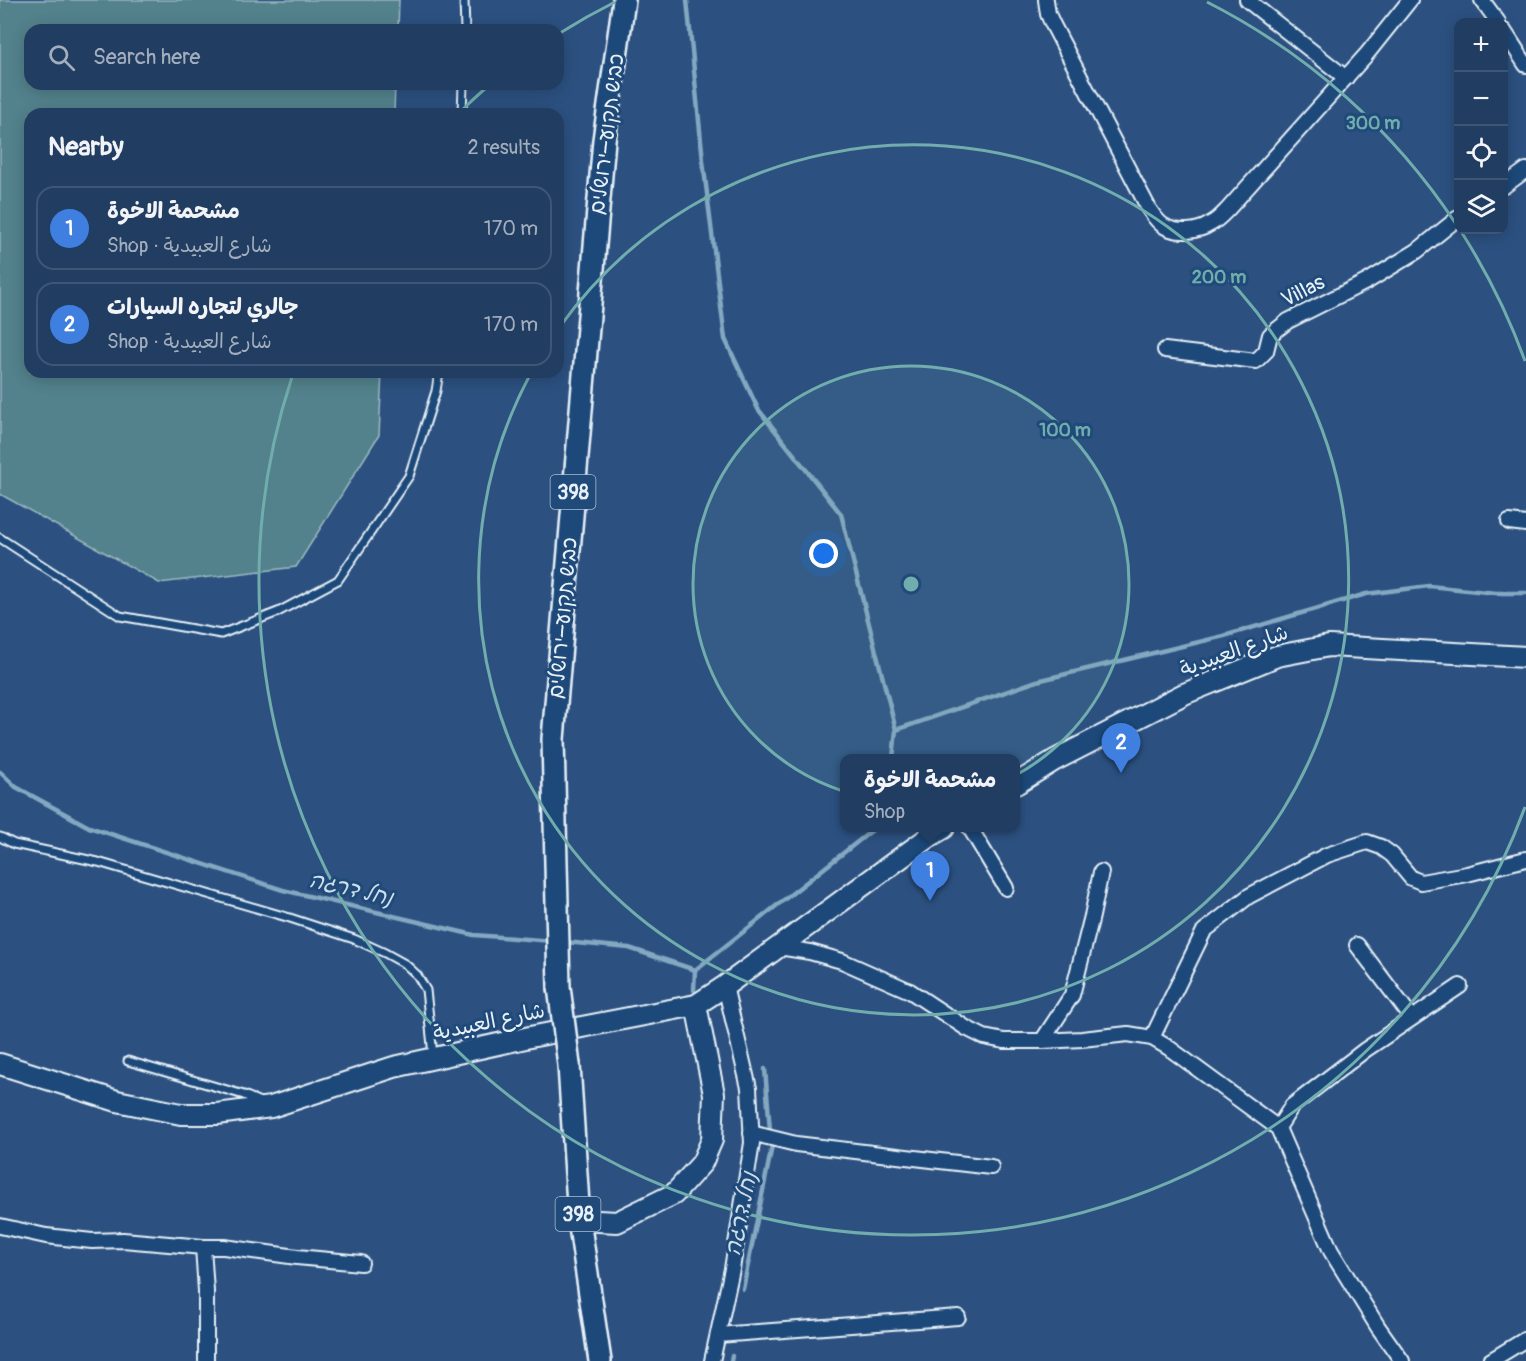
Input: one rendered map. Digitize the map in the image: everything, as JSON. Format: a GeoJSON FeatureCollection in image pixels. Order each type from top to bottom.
{"type":"FeatureCollection","features":[{"type":"Feature","properties":{"kind":"main road","name":"כביש תקוע–ירושלים"},"geometry":{"type":"LineString","coordinates":[[579,1220],[569,1065],[560,987],[553,739],[604,140],[624,0]]}},
{"type":"Feature","properties":{"kind":"main road","name":"شارع العبيدية"},"geometry":{"type":"LineString","coordinates":[[1020,782],[1055,760],[1184,694],[1277,656],[1329,646],[1526,657]]}},
{"type":"Feature","properties":{"kind":"main road","name":"شارع العبيدية"},"geometry":{"type":"LineString","coordinates":[[0,1064],[117,1101],[182,1114],[218,1114],[271,1107],[394,1067],[530,1037],[696,1005],[937,832]]}},
{"type":"Feature","properties":{"kind":"main road"},"geometry":{"type":"LineString","coordinates":[[579,1220],[617,1222],[674,1194],[702,1163],[712,1140],[714,1094],[696,1005]]}},
{"type":"Feature","properties":{"kind":"main road","name":"398"},"geometry":{"type":"LineString","coordinates":[[579,1220],[600,1361]]}},
{"type":"Feature","properties":{"kind":"street"},"geometry":{"type":"LineString","coordinates":[[1046,0],[1048,14],[1053,25],[1149,209],[1157,221],[1165,227],[1179,231],[1210,225],[1228,209],[1346,78],[1410,0]]}},
{"type":"Feature","properties":{"kind":"street"},"geometry":{"type":"LineString","coordinates":[[1247,0],[1346,78]]}},
{"type":"Feature","properties":{"kind":"street"},"geometry":{"type":"LineString","coordinates":[[1482,0],[1495,18]]}},
{"type":"Feature","properties":{"kind":"street"},"geometry":{"type":"LineString","coordinates":[[1508,38],[1526,65]]}},
{"type":"Feature","properties":{"kind":"street"},"geometry":{"type":"LineString","coordinates":[[1508,183],[1526,170]]}},
{"type":"Feature","properties":{"kind":"street","name":"Villas"},"geometry":{"type":"LineString","coordinates":[[1166,350],[1256,361],[1266,351],[1270,335],[1288,321],[1368,281],[1417,251],[1454,221]]}},
{"type":"Feature","properties":{"kind":"street"},"geometry":{"type":"LineString","coordinates":[[1509,522],[1526,524]]}},
{"type":"Feature","properties":{"kind":"street"},"geometry":{"type":"LineString","coordinates":[[972,832],[1006,888]]}},
{"type":"Feature","properties":{"kind":"street"},"geometry":{"type":"LineString","coordinates":[[1152,1038],[1204,931],[1249,896],[1327,855],[1367,842],[1381,847],[1392,855],[1411,878],[1420,882],[1467,874],[1526,859]]}},
{"type":"Feature","properties":{"kind":"street"},"geometry":{"type":"LineString","coordinates":[[1042,1041],[1072,995],[1101,872]]}},
{"type":"Feature","properties":{"kind":"street"},"geometry":{"type":"LineString","coordinates":[[1357,945],[1412,1018]]}},
{"type":"Feature","properties":{"kind":"street"},"geometry":{"type":"LineString","coordinates":[[779,947],[810,952],[842,961],[910,991],[966,1028],[984,1037],[1004,1041],[1042,1041],[1128,1034],[1152,1038],[1169,1048],[1278,1128],[1331,1251],[1402,1361]]}},
{"type":"Feature","properties":{"kind":"street"},"geometry":{"type":"LineString","coordinates":[[712,1361],[732,1269],[752,1143],[749,1088],[725,986]]}},
{"type":"Feature","properties":{"kind":"street"},"geometry":{"type":"LineString","coordinates":[[1278,1128],[1292,1106],[1365,1050],[1460,986]]}},
{"type":"Feature","properties":{"kind":"street"},"geometry":{"type":"LineString","coordinates":[[752,1133],[796,1143],[991,1167]]}},
{"type":"Feature","properties":{"kind":"street"},"geometry":{"type":"LineString","coordinates":[[0,1226],[46,1236],[92,1241],[123,1240],[224,1247],[361,1263]]}},
{"type":"Feature","properties":{"kind":"street"},"geometry":{"type":"LineString","coordinates":[[203,1247],[206,1290],[206,1361]]}},
{"type":"Feature","properties":{"kind":"street"},"geometry":{"type":"LineString","coordinates":[[718,1335],[958,1317]]}},
{"type":"Feature","properties":{"kind":"street"},"geometry":{"type":"LineString","coordinates":[[1490,1361],[1526,1339]]}},
{"type":"Feature","properties":{"kind":"lane"},"geometry":{"type":"LineString","coordinates":[[464,0],[465,24]]}},
{"type":"Feature","properties":{"kind":"lane"},"geometry":{"type":"LineString","coordinates":[[462,108],[463,90]]}},
{"type":"Feature","properties":{"kind":"lane"},"geometry":{"type":"LineString","coordinates":[[0,538],[120,616],[220,634],[278,612],[338,580],[409,476],[438,378]]}},
{"type":"Feature","properties":{"kind":"lane"},"geometry":{"type":"LineString","coordinates":[[0,837],[14,844],[98,862],[290,918],[354,939],[385,953],[405,964],[417,975],[426,990],[433,1059]]}},
{"type":"Feature","properties":{"kind":"lane"},"geometry":{"type":"LineString","coordinates":[[128,1061],[243,1095],[271,1107]]}},
{"type":"Feature","properties":{"kind":"green space"},"geometry":{"type":"Polygon","coordinates":[[[0,0],[399,0],[398,24],[24,24],[24,90],[395,90],[394,108],[24,108],[24,378],[382,378],[379,435],[296,567],[159,583],[0,494],[0,0]]]}},
{"type":"Feature","properties":{"kind":"waterway"},"geometry":{"type":"LineString","coordinates":[[687,0],[703,161],[725,339],[758,409],[841,514],[896,730],[893,754]]}},
{"type":"Feature","properties":{"kind":"waterway"},"geometry":{"type":"LineString","coordinates":[[896,730],[1037,681],[1224,636],[1366,594],[1429,586],[1496,593],[1526,593]]}},
{"type":"Feature","properties":{"kind":"waterway","name":"נחל דרגה"},"geometry":{"type":"LineString","coordinates":[[0,772],[16,787],[89,827],[283,890],[474,935],[553,941]]}},
{"type":"Feature","properties":{"kind":"waterway"},"geometry":{"type":"LineString","coordinates":[[695,970],[870,832]]}},
{"type":"Feature","properties":{"kind":"waterway","name":"נחל דרגה"},"geometry":{"type":"LineString","coordinates":[[565,942],[629,948],[695,970],[694,990]]}},
{"type":"Feature","properties":{"kind":"waterway","name":"נחל דרגה"},"geometry":{"type":"LineString","coordinates":[[765,1069],[770,1130]]}},
{"type":"Feature","properties":{"kind":"waterway","name":"נחל דרגה"},"geometry":{"type":"LineString","coordinates":[[743,1289],[772,1146]]}},
{"type":"Feature","properties":{"kind":"waterway","name":"נחל דרגה"},"geometry":{"type":"LineString","coordinates":[[731,1361],[732,1356]]}},
{"type":"Feature","properties":{"kind":"place","name":"جالري لتجاره السيارات"},"geometry":{"type":"Point","coordinates":[1121,773]}},
{"type":"Feature","properties":{"kind":"place","name":"مشحمة الاخوة"},"geometry":{"type":"Point","coordinates":[930,901]}}]}
